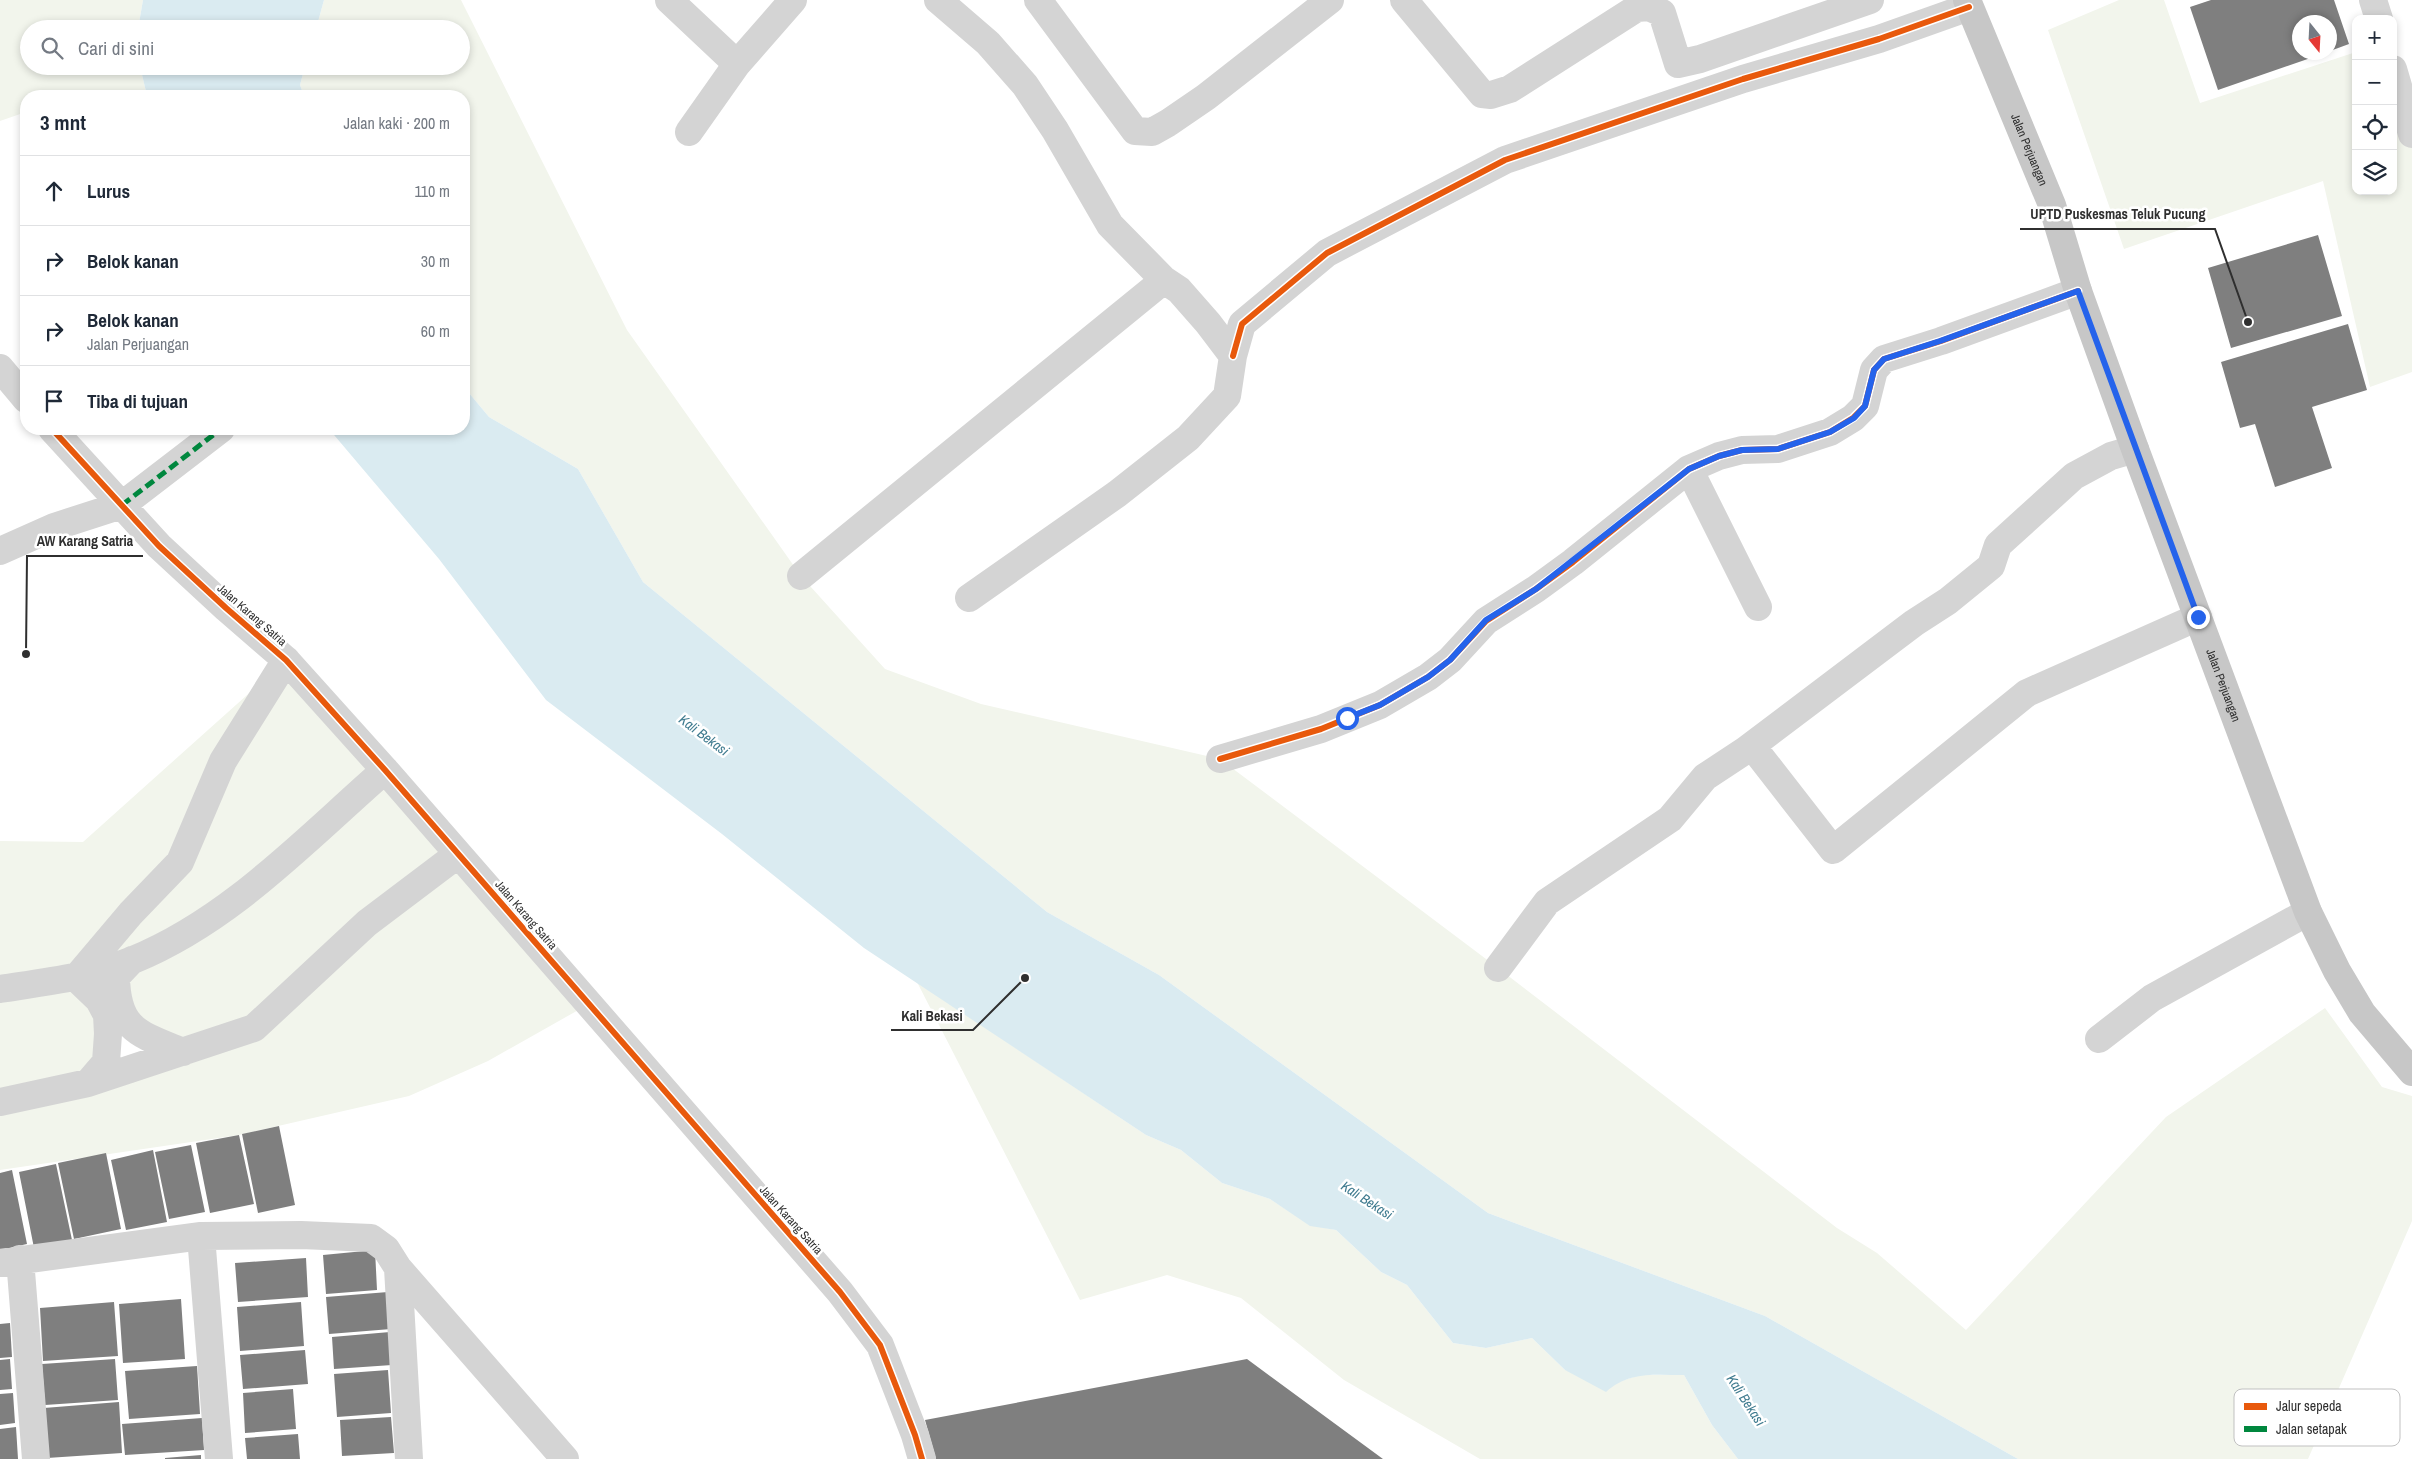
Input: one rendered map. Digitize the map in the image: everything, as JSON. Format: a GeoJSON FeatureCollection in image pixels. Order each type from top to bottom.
{"type":"FeatureCollection","features":[{"type":"Feature","properties":{"kind":"main road","name":"Jalan Perjuangan"},"geometry":{"type":"LineString","coordinates":[[1968,4],[2045,188],[2078,291],[2135,449],[2308,912],[2337,971],[2362,1013],[2412,1072]]}},
{"type":"Feature","properties":{"kind":"street"},"geometry":{"type":"LineString","coordinates":[[669,0],[737,64]]}},
{"type":"Feature","properties":{"kind":"street"},"geometry":{"type":"LineString","coordinates":[[689,132],[737,64],[793,0]]}},
{"type":"Feature","properties":{"kind":"street"},"geometry":{"type":"LineString","coordinates":[[938,0],[988,43],[1025,84],[1055,130],[1110,225],[1164,280],[1179,290],[1208,323],[1232,356]]}},
{"type":"Feature","properties":{"kind":"street"},"geometry":{"type":"LineString","coordinates":[[1038,0],[1135,131],[1152,132],[1206,97],[1330,0]]}},
{"type":"Feature","properties":{"kind":"street"},"geometry":{"type":"LineString","coordinates":[[1404,0],[1482,94],[1491,95],[1510,89],[1634,4],[1649,7],[1662,13],[1678,64],[1700,59],[1870,0]]}},
{"type":"Feature","properties":{"kind":"street"},"geometry":{"type":"LineString","coordinates":[[2373,0],[2377,15]]}},
{"type":"Feature","properties":{"kind":"street"},"geometry":{"type":"LineString","coordinates":[[969,598],[1118,494],[1188,438],[1227,396],[1232,356],[1242,324],[1327,253],[1505,160],[1742,79],[1879,39],[1968,4]]}},
{"type":"Feature","properties":{"kind":"street"},"geometry":{"type":"LineString","coordinates":[[2397,83],[2412,134]]}},
{"type":"Feature","properties":{"kind":"street"},"geometry":{"type":"LineString","coordinates":[[801,576],[1164,280]]}},
{"type":"Feature","properties":{"kind":"street"},"geometry":{"type":"LineString","coordinates":[[1220,759],[1321,729],[1380,705],[1428,677],[1450,660],[1486,620],[1558,572],[1689,469],[1719,456],[1742,450],[1778,449],[1830,432],[1854,418],[1865,406],[1874,370],[1884,359],[1940,341],[2078,291]]}},
{"type":"Feature","properties":{"kind":"street"},"geometry":{"type":"LineString","coordinates":[[0,368],[20,392]]}},
{"type":"Feature","properties":{"kind":"street","name":"Jalan Karang Satria"},"geometry":{"type":"LineString","coordinates":[[58,435],[159,546],[286,660],[385,770],[457,855],[840,1292],[880,1345],[915,1435],[922,1459]]}},
{"type":"Feature","properties":{"kind":"street"},"geometry":{"type":"LineString","coordinates":[[0,551],[54,527],[122,505],[213,435]]}},
{"type":"Feature","properties":{"kind":"street"},"geometry":{"type":"LineString","coordinates":[[1498,968],[1547,902],[1670,819],[1705,777],[1752,746],[1864,663],[1914,623],[1948,601],[1984,572],[1991,566],[1998,545],[2074,476],[2111,456],[2135,449]]}},
{"type":"Feature","properties":{"kind":"street"},"geometry":{"type":"LineString","coordinates":[[1689,469],[1758,606]]}},
{"type":"Feature","properties":{"kind":"street"},"geometry":{"type":"LineString","coordinates":[[1752,746],[1833,850],[2027,693],[2198,617]]}},
{"type":"Feature","properties":{"kind":"street"},"geometry":{"type":"LineString","coordinates":[[76,978],[132,913],[180,862],[223,761],[286,660]]}},
{"type":"Feature","properties":{"kind":"street"},"geometry":{"type":"LineString","coordinates":[[0,989],[76,978],[132,960],[189,933],[256,884],[385,770]]}},
{"type":"Feature","properties":{"kind":"street"},"geometry":{"type":"LineString","coordinates":[[0,1102],[88,1082],[254,1028],[367,923],[457,855]]}},
{"type":"Feature","properties":{"kind":"street"},"geometry":{"type":"LineString","coordinates":[[2099,1039],[2152,998],[2308,912]]}},
{"type":"Feature","properties":{"kind":"street"},"geometry":{"type":"LineString","coordinates":[[132,960],[116,977],[119,1009],[124,1020],[147,1037],[183,1052]]}},
{"type":"Feature","properties":{"kind":"street"},"geometry":{"type":"LineString","coordinates":[[76,978],[99,1000],[107,1016],[106,1062],[88,1082]]}},
{"type":"Feature","properties":{"kind":"street"},"geometry":{"type":"LineString","coordinates":[[36,1459],[10,1261],[201,1236],[301,1235],[371,1238],[386,1249],[398,1268],[565,1459]]}},
{"type":"Feature","properties":{"kind":"street"},"geometry":{"type":"LineString","coordinates":[[201,1236],[219,1459]]}},
{"type":"Feature","properties":{"kind":"street"},"geometry":{"type":"LineString","coordinates":[[398,1268],[410,1459]]}},
{"type":"Feature","properties":{"kind":"shaded area"},"geometry":{"type":"Polygon","coordinates":[[[0,0],[143,0],[140,20],[20,20],[20,75],[142,75],[146,90],[20,90],[20,114],[0,121],[0,0]]]}},
{"type":"Feature","properties":{"kind":"shaded area"},"geometry":{"type":"Polygon","coordinates":[[[324,0],[461,0],[627,330],[801,576],[885,669],[981,704],[1220,759],[1498,968],[1837,1228],[1877,1253],[1966,1330],[2166,1117],[2325,1008],[2382,1087],[2412,1096],[2412,1221],[2339,1389],[2234,1389],[2234,1446],[2314,1446],[2308,1459],[2018,1459],[1765,1316],[1488,1213],[1159,975],[1047,912],[643,582],[578,469],[489,417],[470,394],[470,90],[302,90],[300,85],[303,75],[470,75],[470,20],[318,20],[324,0]]]}},
{"type":"Feature","properties":{"kind":"shaded area"},"geometry":{"type":"Polygon","coordinates":[[[2119,0],[2164,0],[2200,103],[2332,60],[2337,60],[2337,58],[2352,53],[2352,195],[2397,195],[2397,83],[2412,136],[2412,372],[2370,387],[2323,181],[2124,249],[2048,30],[2119,0]]]}},
{"type":"Feature","properties":{"kind":"shaded area"},"geometry":{"type":"Polygon","coordinates":[[[286,660],[589,1004],[488,1061],[409,1096],[239,1135],[0,1170],[0,841],[83,842],[286,660]],[[116,977],[76,978],[107,1015],[106,1062],[182,1052],[147,1037],[116,977]]]}},
{"type":"Feature","properties":{"kind":"shaded area"},"geometry":{"type":"Polygon","coordinates":[[[917,982],[1146,1135],[1181,1150],[1222,1183],[1270,1199],[1310,1225],[1336,1230],[1381,1272],[1407,1285],[1453,1343],[1486,1348],[1532,1338],[1565,1370],[1618,1382],[1640,1375],[1684,1375],[1712,1425],[1738,1459],[1480,1459],[1344,1380],[1241,1298],[1167,1275],[1080,1300],[917,982]]]}},
{"type":"Feature","properties":{"kind":"water"},"geometry":{"type":"Polygon","coordinates":[[[143,0],[324,0],[318,20],[140,20],[143,0]]]}},
{"type":"Feature","properties":{"kind":"water"},"geometry":{"type":"Polygon","coordinates":[[[142,75],[303,75],[300,85],[302,90],[146,90],[142,75]]]}},
{"type":"Feature","properties":{"kind":"water"},"geometry":{"type":"Polygon","coordinates":[[[470,394],[489,417],[578,469],[643,582],[1047,912],[1159,975],[1488,1213],[1765,1316],[2018,1459],[1738,1459],[1712,1425],[1684,1375],[1633,1377],[1615,1385],[1606,1392],[1565,1370],[1532,1338],[1486,1348],[1453,1343],[1407,1285],[1381,1272],[1336,1230],[1310,1226],[1270,1199],[1222,1183],[1181,1150],[1146,1135],[864,948],[722,834],[546,700],[439,559],[334,435],[470,435],[470,394]]]}},
{"type":"Feature","properties":{"kind":"building"},"geometry":{"type":"Polygon","coordinates":[[[2211,0],[2334,0],[2349,44],[2337,48],[2337,15],[2292,15],[2292,60],[2305,60],[2218,90],[2190,7],[2211,0]]]}},
{"type":"Feature","properties":{"kind":"building"},"geometry":{"type":"Polygon","coordinates":[[[2318,235],[2342,316],[2231,348],[2208,268],[2318,235]]]}},
{"type":"Feature","properties":{"kind":"building"},"geometry":{"type":"Polygon","coordinates":[[[2348,324],[2367,390],[2312,407],[2332,468],[2275,487],[2255,424],[2240,428],[2221,362],[2348,324]]]}},
{"type":"Feature","properties":{"kind":"building"},"geometry":{"type":"Polygon","coordinates":[[[279,1126],[295,1205],[258,1213],[242,1134],[279,1126]]]}},
{"type":"Feature","properties":{"kind":"building"},"geometry":{"type":"Polygon","coordinates":[[[239,1135],[254,1204],[210,1213],[196,1143],[239,1135]]]}},
{"type":"Feature","properties":{"kind":"building"},"geometry":{"type":"Polygon","coordinates":[[[191,1145],[205,1212],[169,1219],[155,1152],[191,1145]]]}},
{"type":"Feature","properties":{"kind":"building"},"geometry":{"type":"Polygon","coordinates":[[[153,1150],[167,1222],[126,1230],[111,1160],[153,1150]]]}},
{"type":"Feature","properties":{"kind":"building"},"geometry":{"type":"Polygon","coordinates":[[[106,1153],[121,1229],[74,1239],[58,1163],[106,1153]]]}},
{"type":"Feature","properties":{"kind":"building"},"geometry":{"type":"Polygon","coordinates":[[[56,1164],[72,1240],[34,1248],[19,1172],[56,1164]]]}},
{"type":"Feature","properties":{"kind":"building"},"geometry":{"type":"Polygon","coordinates":[[[12,1170],[27,1244],[0,1250],[0,1173],[12,1170]]]}},
{"type":"Feature","properties":{"kind":"building"},"geometry":{"type":"Polygon","coordinates":[[[375,1250],[377,1290],[326,1294],[323,1255],[375,1250]]]}},
{"type":"Feature","properties":{"kind":"building"},"geometry":{"type":"Polygon","coordinates":[[[306,1258],[308,1297],[238,1302],[235,1263],[306,1258]]]}},
{"type":"Feature","properties":{"kind":"building"},"geometry":{"type":"Polygon","coordinates":[[[388,1292],[391,1329],[329,1334],[326,1297],[388,1292]]]}},
{"type":"Feature","properties":{"kind":"building"},"geometry":{"type":"Polygon","coordinates":[[[181,1299],[185,1359],[123,1363],[119,1304],[181,1299]]]}},
{"type":"Feature","properties":{"kind":"building"},"geometry":{"type":"Polygon","coordinates":[[[114,1302],[118,1356],[43,1361],[40,1308],[114,1302]]]}},
{"type":"Feature","properties":{"kind":"building"},"geometry":{"type":"Polygon","coordinates":[[[301,1302],[304,1346],[240,1351],[237,1307],[301,1302]]]}},
{"type":"Feature","properties":{"kind":"building"},"geometry":{"type":"Polygon","coordinates":[[[10,1323],[12,1357],[0,1358],[0,1324],[10,1323]]]}},
{"type":"Feature","properties":{"kind":"building"},"geometry":{"type":"Polygon","coordinates":[[[390,1332],[392,1365],[334,1369],[332,1337],[390,1332]]]}},
{"type":"Feature","properties":{"kind":"building"},"geometry":{"type":"Polygon","coordinates":[[[305,1350],[308,1384],[243,1389],[240,1355],[305,1350]]]}},
{"type":"Feature","properties":{"kind":"building"},"geometry":{"type":"Polygon","coordinates":[[[10,1359],[12,1389],[0,1390],[0,1360],[10,1359]]]}},
{"type":"Feature","properties":{"kind":"building"},"geometry":{"type":"Polygon","coordinates":[[[115,1359],[118,1400],[45,1405],[42,1364],[115,1359]]]}},
{"type":"Feature","properties":{"kind":"building"},"geometry":{"type":"Polygon","coordinates":[[[1247,1359],[1383,1459],[936,1459],[925,1420],[1247,1359]]]}},
{"type":"Feature","properties":{"kind":"building"},"geometry":{"type":"Polygon","coordinates":[[[197,1366],[200,1414],[129,1419],[125,1371],[197,1366]]]}},
{"type":"Feature","properties":{"kind":"building"},"geometry":{"type":"Polygon","coordinates":[[[388,1370],[391,1413],[337,1417],[334,1374],[388,1370]]]}},
{"type":"Feature","properties":{"kind":"building"},"geometry":{"type":"Polygon","coordinates":[[[293,1389],[296,1429],[245,1433],[243,1393],[293,1389]]]}},
{"type":"Feature","properties":{"kind":"building"},"geometry":{"type":"Polygon","coordinates":[[[13,1393],[15,1423],[0,1425],[0,1394],[13,1393]]]}},
{"type":"Feature","properties":{"kind":"building"},"geometry":{"type":"Polygon","coordinates":[[[119,1402],[122,1453],[47,1458],[44,1408],[119,1402]]]}},
{"type":"Feature","properties":{"kind":"building"},"geometry":{"type":"Polygon","coordinates":[[[391,1417],[394,1453],[342,1456],[340,1420],[391,1417]]]}},
{"type":"Feature","properties":{"kind":"building"},"geometry":{"type":"Polygon","coordinates":[[[202,1418],[204,1450],[125,1455],[122,1424],[202,1418]]]}},
{"type":"Feature","properties":{"kind":"building"},"geometry":{"type":"Polygon","coordinates":[[[16,1427],[18,1459],[0,1459],[0,1429],[16,1427]]]}},
{"type":"Feature","properties":{"kind":"building"},"geometry":{"type":"Polygon","coordinates":[[[298,1434],[300,1459],[247,1459],[245,1438],[298,1434]]]}},
{"type":"Feature","properties":{"kind":"building"},"geometry":{"type":"Polygon","coordinates":[[[201,1455],[201,1459],[165,1459],[165,1458],[201,1455]]]}},
{"type":"Feature","properties":{"kind":"marked path"},"geometry":{"type":"LineString","coordinates":[[122,505],[213,435]]}},
{"type":"Feature","properties":{"kind":"cycle path"},"geometry":{"type":"LineString","coordinates":[[1233,356],[1242,324],[1327,253],[1505,160],[1743,79],[1879,39],[1969,7]]}},
{"type":"Feature","properties":{"kind":"cycle path"},"geometry":{"type":"LineString","coordinates":[[1220,759],[1321,729],[1380,705],[1428,677],[1450,660],[1486,621],[1536,589],[1573,562],[1689,469],[1719,456],[1742,450],[1778,449],[1830,432],[1853,418],[1865,406],[1874,370],[1884,359],[1941,341],[2078,291]]}},
{"type":"Feature","properties":{"kind":"cycle path"},"geometry":{"type":"LineString","coordinates":[[57,435],[159,546],[286,660],[385,770],[840,1292],[880,1345],[915,1435],[922,1459]]}},
{"type":"Feature","properties":{"kind":"place","name":"UPTD Puskesmas Teluk Pucung"},"geometry":{"type":"Point","coordinates":[2248,322]}},
{"type":"Feature","properties":{"kind":"place","name":"AW Karang Satria"},"geometry":{"type":"Point","coordinates":[26,654]}},
{"type":"Feature","properties":{"kind":"place","name":"Kali Bekasi"},"geometry":{"type":"Point","coordinates":[1025,978]}},
{"type":"Feature","properties":{"kind":"route"},"geometry":{"type":"LineString","coordinates":[[1347,718],[1380,705],[1428,677],[1450,660],[1486,620],[1536,589],[1573,562],[1645,504],[1671,486],[1689,469],[1719,456],[1742,450],[1778,449],[1830,432],[1854,418],[1865,406],[1874,370],[1884,359],[1940,341],[2078,291],[2198,617]]}}]}
